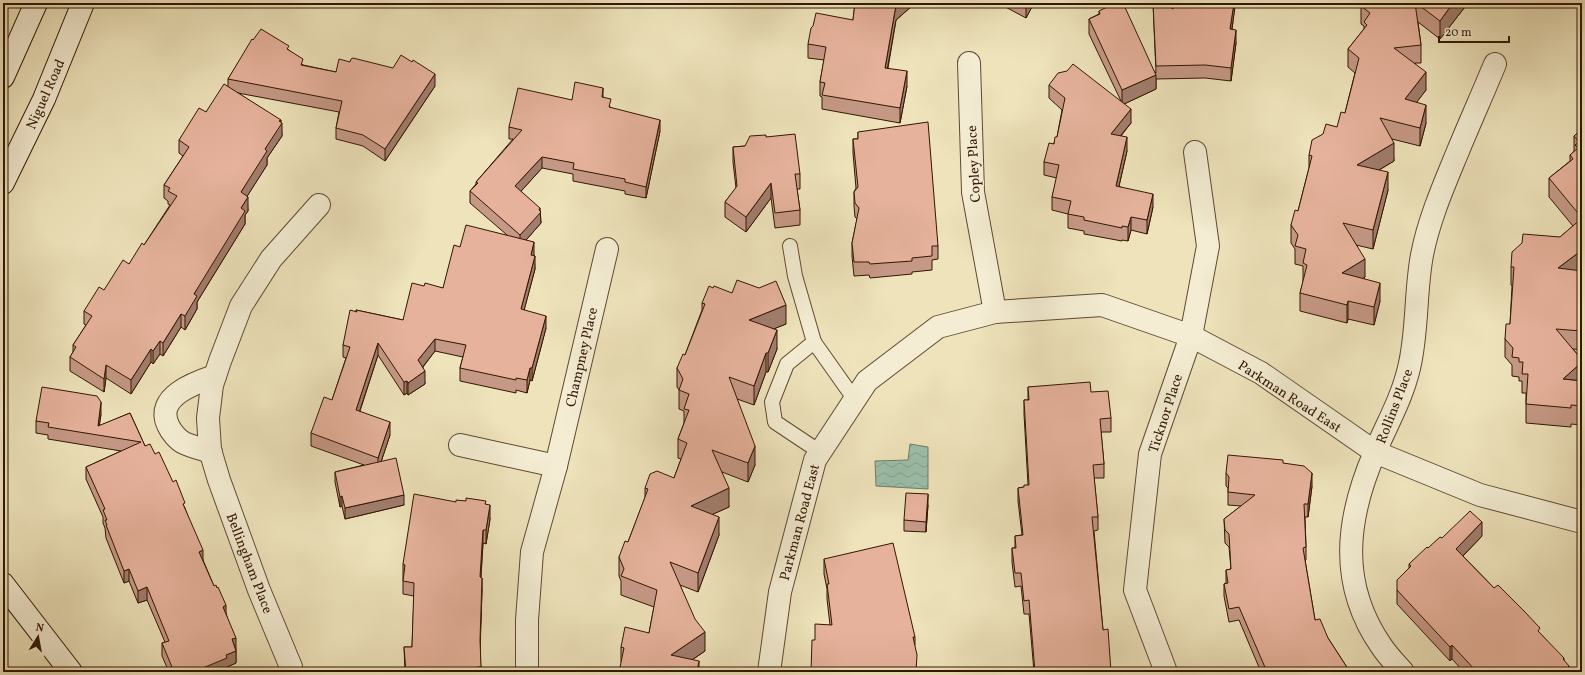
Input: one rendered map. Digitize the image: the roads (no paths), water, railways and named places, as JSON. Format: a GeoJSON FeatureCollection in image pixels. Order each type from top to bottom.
{"type":"FeatureCollection","features":[{"type":"Feature","properties":{"kind":"street"},"geometry":{"type":"LineString","coordinates":[[3,77],[36,3]]}},
{"type":"Feature","properties":{"kind":"street","name":"Niguel Road"},"geometry":{"type":"LineString","coordinates":[[3,183],[44,99],[83,3]]}},
{"type":"Feature","properties":{"kind":"street","name":"Copley Place"},"geometry":{"type":"LineString","coordinates":[[969,63],[973,192],[995,312]]}},
{"type":"Feature","properties":{"kind":"street","name":"Rollins Place"},"geometry":{"type":"LineString","coordinates":[[1403,672],[1382,647],[1367,620],[1356,593],[1351,570],[1354,519],[1362,486],[1375,452],[1395,410],[1407,376],[1412,355],[1422,255],[1430,222],[1445,182],[1495,64]]}},
{"type":"Feature","properties":{"kind":"street","name":"Ticknor Place"},"geometry":{"type":"LineString","coordinates":[[1166,672],[1136,590],[1150,454],[1190,336],[1208,246],[1195,152]]}},
{"type":"Feature","properties":{"kind":"street","name":"Bellingham Place"},"geometry":{"type":"LineString","coordinates":[[289,672],[291,667],[259,590],[219,480],[211,452],[208,418],[214,376],[241,306],[271,258],[319,205]]}},
{"type":"Feature","properties":{"kind":"street","name":"Champney Place"},"geometry":{"type":"LineString","coordinates":[[527,672],[526,620],[532,552],[556,466],[607,248]]}},
{"type":"Feature","properties":{"kind":"street","name":"Parkman Road East"},"geometry":{"type":"LineString","coordinates":[[768,672],[780,592],[815,460],[820,452],[867,382],[938,327],[995,312],[1102,305],[1190,336],[1261,373],[1375,452],[1480,495],[1582,522]]}},
{"type":"Feature","properties":{"kind":"street"},"geometry":{"type":"LineString","coordinates":[[211,452],[184,443],[178,438],[166,422],[166,412],[170,400],[180,391],[196,382],[214,376]]}},
{"type":"Feature","properties":{"kind":"street"},"geometry":{"type":"LineString","coordinates":[[460,445],[556,466]]}},
{"type":"Feature","properties":{"kind":"street"},"geometry":{"type":"LineString","coordinates":[[3,584],[71,672]]}},
{"type":"Feature","properties":{"kind":"lane"},"geometry":{"type":"LineString","coordinates":[[790,246],[795,276],[814,342],[855,400]]}},
{"type":"Feature","properties":{"kind":"lane"},"geometry":{"type":"LineString","coordinates":[[814,342],[787,364],[772,402],[775,422],[820,452]]}},
{"type":"Feature","properties":{"kind":"water"},"geometry":{"type":"Polygon","coordinates":[[[910,444],[928,447],[928,489],[876,486],[875,461],[908,460],[910,444]]]}}]}
